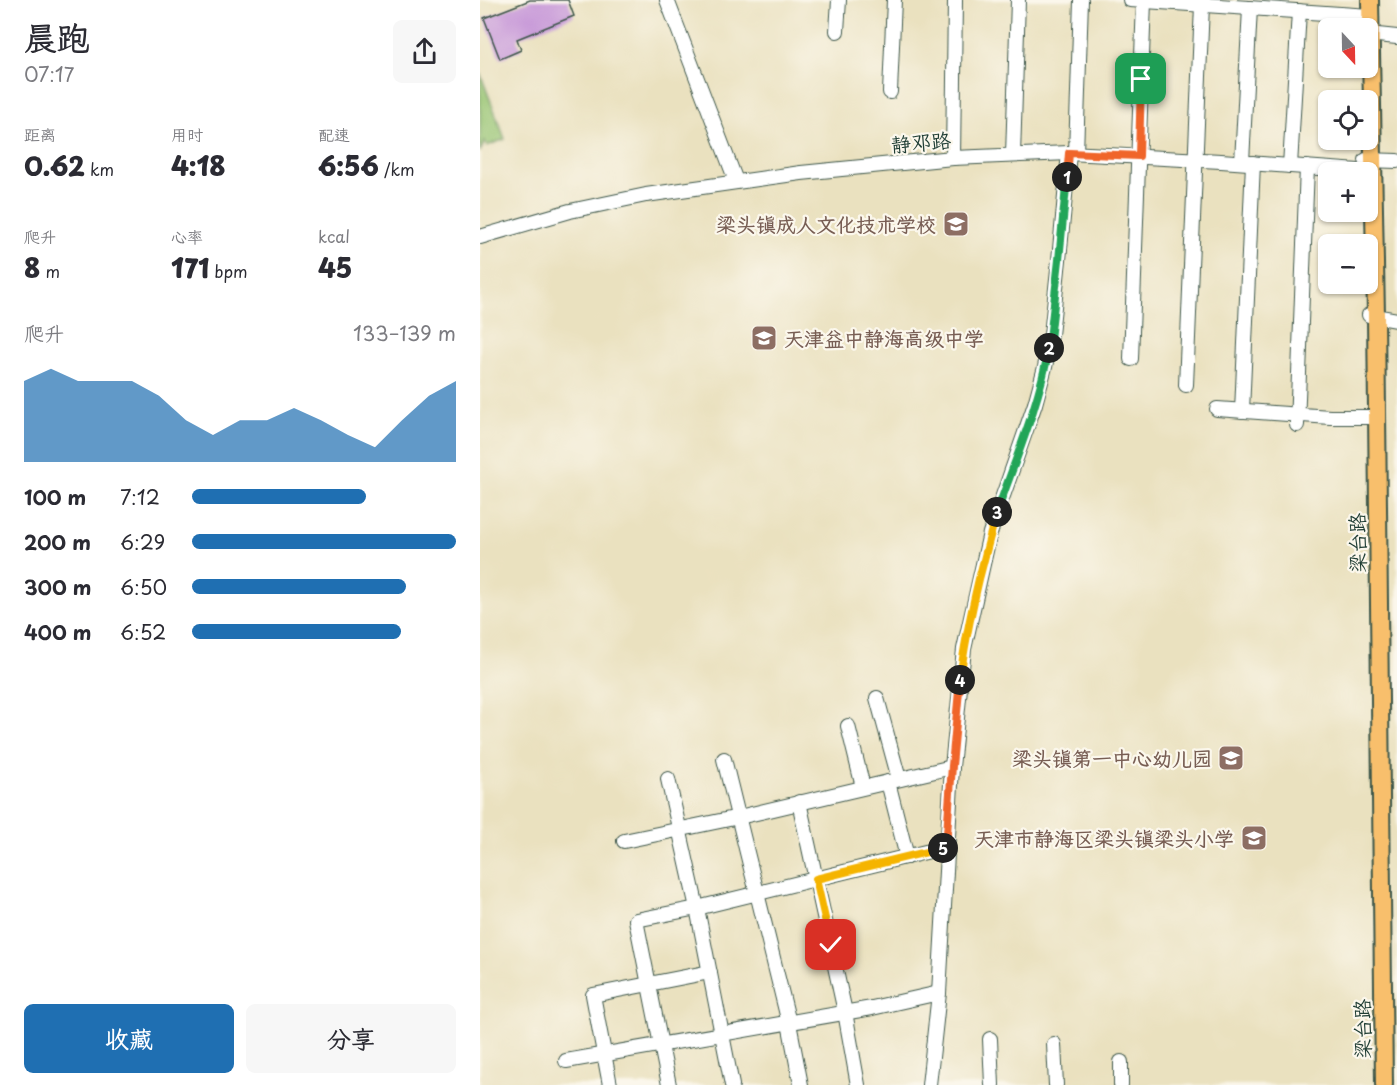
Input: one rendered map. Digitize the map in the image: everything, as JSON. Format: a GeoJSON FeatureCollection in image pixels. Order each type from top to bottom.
{"type":"FeatureCollection","features":[{"type":"Feature","properties":{"kind":"main road","name":"梁台路"},"geometry":{"type":"LineString","coordinates":[[1368,78],[1369,162]]}},
{"type":"Feature","properties":{"kind":"main road","name":"梁台路"},"geometry":{"type":"LineString","coordinates":[[1370,222],[1376,1085]]}},
{"type":"Feature","properties":{"kind":"main road","name":"梁台路"},"geometry":{"type":"LineString","coordinates":[[1370,294],[1372,315]]}},
{"type":"Feature","properties":{"kind":"main road","name":"梁台路"},"geometry":{"type":"LineString","coordinates":[[1373,417],[1384,1085]]}},
{"type":"Feature","properties":{"kind":"street"},"geometry":{"type":"LineString","coordinates":[[667,0],[736,181]]}},
{"type":"Feature","properties":{"kind":"street"},"geometry":{"type":"LineString","coordinates":[[837,31],[839,0]]}},
{"type":"Feature","properties":{"kind":"street"},"geometry":{"type":"LineString","coordinates":[[890,92],[894,0]]}},
{"type":"Feature","properties":{"kind":"street"},"geometry":{"type":"LineString","coordinates":[[953,158],[955,0]]}},
{"type":"Feature","properties":{"kind":"street"},"geometry":{"type":"LineString","coordinates":[[1013,155],[1018,0]]}},
{"type":"Feature","properties":{"kind":"street"},"geometry":{"type":"LineString","coordinates":[[929,1085],[939,993],[946,847],[964,649],[990,533],[1035,404],[1051,335],[1072,153],[1081,0]]}},
{"type":"Feature","properties":{"kind":"street"},"geometry":{"type":"LineString","coordinates":[[1131,359],[1139,156],[1137,0],[1173,1],[1367,18]]}},
{"type":"Feature","properties":{"kind":"street"},"geometry":{"type":"LineString","coordinates":[[1186,385],[1202,5]]}},
{"type":"Feature","properties":{"kind":"street"},"geometry":{"type":"LineString","coordinates":[[1242,411],[1250,8]]}},
{"type":"Feature","properties":{"kind":"street"},"geometry":{"type":"LineString","coordinates":[[1290,166],[1299,11]]}},
{"type":"Feature","properties":{"kind":"street"},"geometry":{"type":"LineString","coordinates":[[1378,25],[1397,38]]}},
{"type":"Feature","properties":{"kind":"street","name":"静邓路"},"geometry":{"type":"LineString","coordinates":[[480,237],[570,211],[646,195],[736,181],[881,164],[953,158],[1072,153],[1318,167]]}},
{"type":"Feature","properties":{"kind":"street","name":"静邓路"},"geometry":{"type":"LineString","coordinates":[[1378,165],[1397,161]]}},
{"type":"Feature","properties":{"kind":"street"},"geometry":{"type":"LineString","coordinates":[[1297,420],[1307,167]]}},
{"type":"Feature","properties":{"kind":"street"},"geometry":{"type":"LineString","coordinates":[[1372,315],[1397,320]]}},
{"type":"Feature","properties":{"kind":"street"},"geometry":{"type":"LineString","coordinates":[[1217,409],[1297,420],[1373,417]]}},
{"type":"Feature","properties":{"kind":"street"},"geometry":{"type":"LineString","coordinates":[[877,698],[907,857]]}},
{"type":"Feature","properties":{"kind":"street"},"geometry":{"type":"LineString","coordinates":[[848,726],[863,787]]}},
{"type":"Feature","properties":{"kind":"street"},"geometry":{"type":"LineString","coordinates":[[724,759],[789,1023],[801,1085]]}},
{"type":"Feature","properties":{"kind":"street"},"geometry":{"type":"LineString","coordinates":[[624,841],[739,817],[952,766]]}},
{"type":"Feature","properties":{"kind":"street"},"geometry":{"type":"LineString","coordinates":[[668,778],[697,908],[732,1085]]}},
{"type":"Feature","properties":{"kind":"street"},"geometry":{"type":"LineString","coordinates":[[799,802],[845,1012],[858,1085]]}},
{"type":"Feature","properties":{"kind":"street"},"geometry":{"type":"LineString","coordinates":[[669,1085],[636,920],[697,908],[946,847]]}},
{"type":"Feature","properties":{"kind":"street"},"geometry":{"type":"LineString","coordinates":[[610,1085],[593,995],[710,972]]}},
{"type":"Feature","properties":{"kind":"street"},"geometry":{"type":"LineString","coordinates":[[566,1061],[789,1023],[939,993]]}},
{"type":"Feature","properties":{"kind":"street"},"geometry":{"type":"LineString","coordinates":[[990,1039],[992,1085]]}},
{"type":"Feature","properties":{"kind":"street"},"geometry":{"type":"LineString","coordinates":[[1054,1044],[1056,1085]]}},
{"type":"Feature","properties":{"kind":"street"},"geometry":{"type":"LineString","coordinates":[[1121,1062],[1121,1085]]}},
{"type":"Feature","properties":{"kind":"green space"},"geometry":{"type":"Polygon","coordinates":[[[480,73],[505,139],[487,146],[485,141],[480,152],[480,73]]]}},
{"type":"Feature","properties":{"kind":"building"},"geometry":{"type":"Polygon","coordinates":[[[530,0],[568,0],[574,16],[517,39],[521,50],[500,59],[484,18],[530,0]]]}},
{"type":"Feature","properties":{"kind":"place","name":"梁头镇成人文化技术学校"},"geometry":{"type":"Point","coordinates":[956,224]}},
{"type":"Feature","properties":{"kind":"place","name":"天津益中静海高级中学"},"geometry":{"type":"Point","coordinates":[764,338]}},
{"type":"Feature","properties":{"kind":"place","name":"梁头镇第一中心幼儿园"},"geometry":{"type":"Point","coordinates":[1231,758]}},
{"type":"Feature","properties":{"kind":"place","name":"天津市静海区梁头镇梁头小学"},"geometry":{"type":"Point","coordinates":[1254,838]}},
{"type":"Feature","properties":{"kind":"route"},"geometry":{"type":"LineString","coordinates":[[831,945],[816,879],[946,847],[964,649],[990,533],[1035,404],[1045,367],[1051,335],[1069,153],[1139,156],[1141,79]]}}]}
